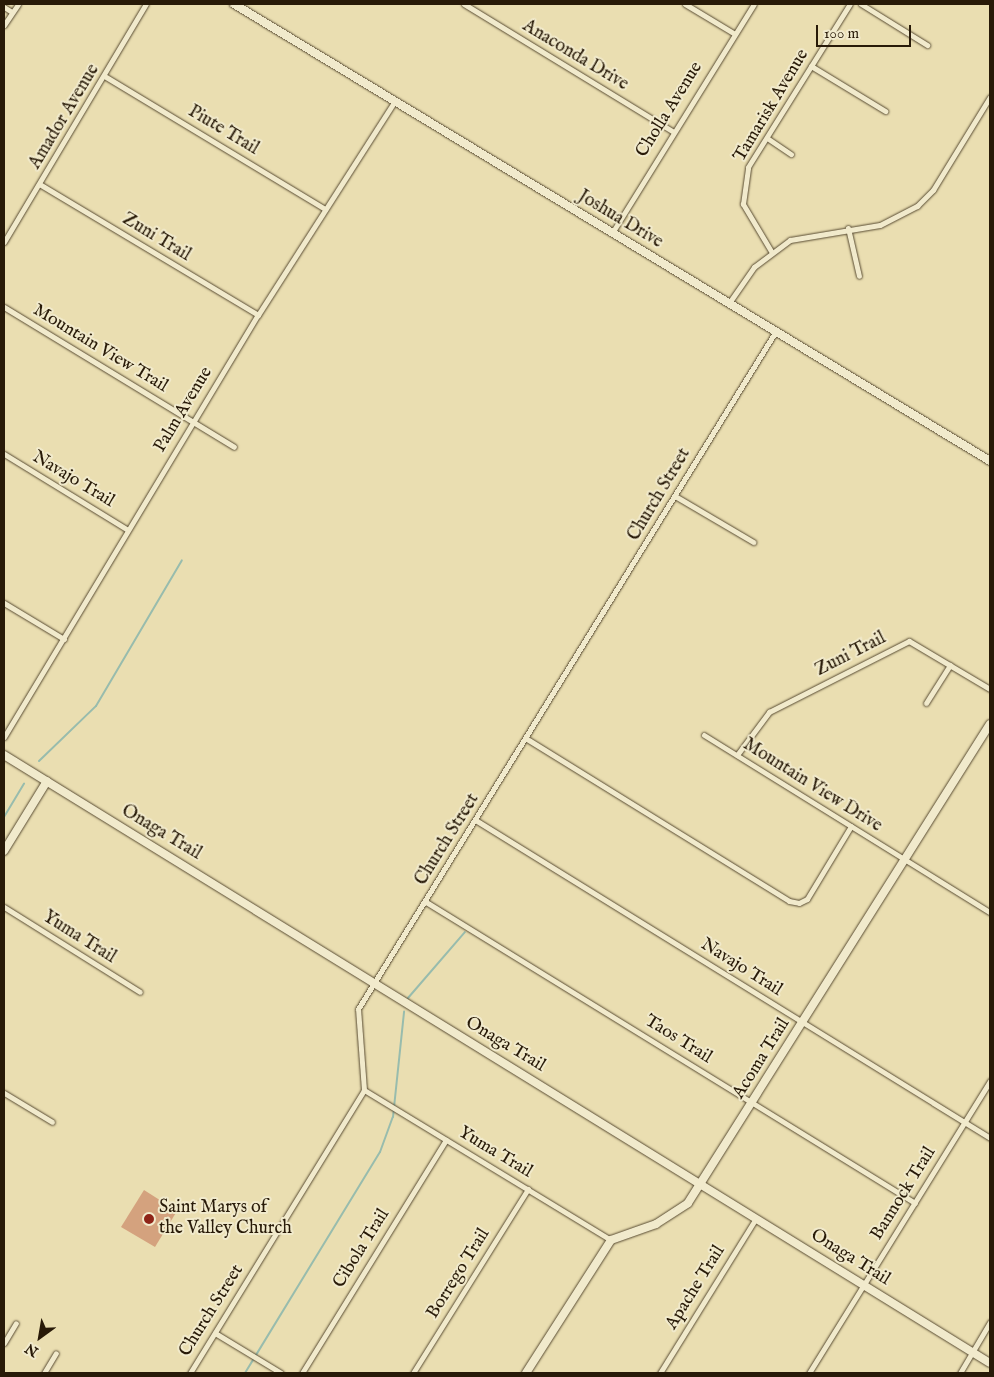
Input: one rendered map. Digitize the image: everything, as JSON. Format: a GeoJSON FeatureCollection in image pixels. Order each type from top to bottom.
{"type":"FeatureCollection","features":[{"type":"Feature","properties":{"kind":"street"},"geometry":{"type":"LineString","coordinates":[[4,26],[18,4]]}},
{"type":"Feature","properties":{"kind":"street","name":"Amador Avenue"},"geometry":{"type":"LineString","coordinates":[[4,242],[106,77],[146,4]]}},
{"type":"Feature","properties":{"kind":"street","name":"Joshua Drive"},"geometry":{"type":"LineString","coordinates":[[234,4],[990,461]]}},
{"type":"Feature","properties":{"kind":"street","name":"Anaconda Drive"},"geometry":{"type":"LineString","coordinates":[[464,4],[672,131]]}},
{"type":"Feature","properties":{"kind":"street"},"geometry":{"type":"LineString","coordinates":[[684,4],[735,34]]}},
{"type":"Feature","properties":{"kind":"street","name":"Cholla Avenue"},"geometry":{"type":"LineString","coordinates":[[612,233],[672,131],[754,4]]}},
{"type":"Feature","properties":{"kind":"street","name":"Tamarisk Avenue"},"geometry":{"type":"LineString","coordinates":[[771,251],[750,221],[742,188],[748,168],[850,4]]}},
{"type":"Feature","properties":{"kind":"street"},"geometry":{"type":"LineString","coordinates":[[860,4],[927,45]]}},
{"type":"Feature","properties":{"kind":"street"},"geometry":{"type":"LineString","coordinates":[[4,7],[12,12]]}},
{"type":"Feature","properties":{"kind":"street"},"geometry":{"type":"LineString","coordinates":[[811,66],[885,111]]}},
{"type":"Feature","properties":{"kind":"street","name":"Piute Trail"},"geometry":{"type":"LineString","coordinates":[[106,77],[325,209]]}},
{"type":"Feature","properties":{"kind":"street"},"geometry":{"type":"LineString","coordinates":[[729,303],[754,267],[771,251],[808,234],[880,225],[917,206],[990,97]]}},
{"type":"Feature","properties":{"kind":"street","name":"Palm Avenue"},"geometry":{"type":"LineString","coordinates":[[4,737],[258,315],[395,101]]}},
{"type":"Feature","properties":{"kind":"street"},"geometry":{"type":"LineString","coordinates":[[767,138],[791,154]]}},
{"type":"Feature","properties":{"kind":"street","name":"Zuni Trail"},"geometry":{"type":"LineString","coordinates":[[41,184],[258,315]]}},
{"type":"Feature","properties":{"kind":"street"},"geometry":{"type":"LineString","coordinates":[[848,228],[859,276]]}},
{"type":"Feature","properties":{"kind":"street","name":"Mountain View Trail"},"geometry":{"type":"LineString","coordinates":[[4,307],[234,447]]}},
{"type":"Feature","properties":{"kind":"street","name":"Church Street"},"geometry":{"type":"LineString","coordinates":[[190,1373],[364,1090],[358,1009],[528,739],[776,331]]}},
{"type":"Feature","properties":{"kind":"street","name":"Navajo Trail"},"geometry":{"type":"LineString","coordinates":[[4,454],[128,530]]}},
{"type":"Feature","properties":{"kind":"street"},"geometry":{"type":"LineString","coordinates":[[675,496],[753,542]]}},
{"type":"Feature","properties":{"kind":"street"},"geometry":{"type":"LineString","coordinates":[[4,602],[64,639]]}},
{"type":"Feature","properties":{"kind":"street","name":"Zuni Trail"},"geometry":{"type":"LineString","coordinates":[[737,755],[769,712],[909,642],[990,689]]}},
{"type":"Feature","properties":{"kind":"street"},"geometry":{"type":"LineString","coordinates":[[926,703],[950,665]]}},
{"type":"Feature","properties":{"kind":"street","name":"Acoma Trail"},"geometry":{"type":"LineString","coordinates":[[611,1240],[674,1215],[702,1183],[990,724]]}},
{"type":"Feature","properties":{"kind":"street","name":"Mountain View Drive"},"geometry":{"type":"LineString","coordinates":[[704,735],[905,860]]}},
{"type":"Feature","properties":{"kind":"street"},"geometry":{"type":"LineString","coordinates":[[528,739],[789,901],[799,903],[807,898],[851,826]]}},
{"type":"Feature","properties":{"kind":"street","name":"Onaga Trail"},"geometry":{"type":"LineString","coordinates":[[4,755],[702,1183],[990,1363]]}},
{"type":"Feature","properties":{"kind":"street"},"geometry":{"type":"LineString","coordinates":[[4,851],[47,781]]}},
{"type":"Feature","properties":{"kind":"street","name":"Navajo Trail"},"geometry":{"type":"LineString","coordinates":[[476,821],[990,1138]]}},
{"type":"Feature","properties":{"kind":"street"},"geometry":{"type":"LineString","coordinates":[[905,860],[990,912]]}},
{"type":"Feature","properties":{"kind":"street","name":"Taos Trail"},"geometry":{"type":"LineString","coordinates":[[426,902],[915,1203]]}},
{"type":"Feature","properties":{"kind":"street","name":"Yuma Trail"},"geometry":{"type":"LineString","coordinates":[[4,906],[140,992]]}},
{"type":"Feature","properties":{"kind":"street","name":"Bannock Trail"},"geometry":{"type":"LineString","coordinates":[[809,1373],[990,1080]]}},
{"type":"Feature","properties":{"kind":"street","name":"Yuma Trail"},"geometry":{"type":"LineString","coordinates":[[364,1090],[611,1240]]}},
{"type":"Feature","properties":{"kind":"street"},"geometry":{"type":"LineString","coordinates":[[4,1092],[52,1122]]}},
{"type":"Feature","properties":{"kind":"street","name":"Cibola Trail"},"geometry":{"type":"LineString","coordinates":[[302,1373],[446,1140]]}},
{"type":"Feature","properties":{"kind":"street","name":"Borrego Trail"},"geometry":{"type":"LineString","coordinates":[[413,1373],[528,1189]]}},
{"type":"Feature","properties":{"kind":"street","name":"Apache Trail"},"geometry":{"type":"LineString","coordinates":[[660,1373],[756,1217]]}},
{"type":"Feature","properties":{"kind":"street"},"geometry":{"type":"LineString","coordinates":[[526,1373],[611,1240]]}},
{"type":"Feature","properties":{"kind":"street"},"geometry":{"type":"LineString","coordinates":[[960,1373],[990,1322]]}},
{"type":"Feature","properties":{"kind":"street"},"geometry":{"type":"LineString","coordinates":[[4,1343],[16,1323]]}},
{"type":"Feature","properties":{"kind":"street"},"geometry":{"type":"LineString","coordinates":[[215,1332],[281,1373]]}},
{"type":"Feature","properties":{"kind":"street"},"geometry":{"type":"LineString","coordinates":[[44,1373],[56,1353]]}},
{"type":"Feature","properties":{"kind":"building","name":"Saint Marys of the Valley Church"},"geometry":{"type":"Polygon","coordinates":[[[144,1190],[177,1211],[155,1247],[121,1227],[144,1190]]]}},
{"type":"Feature","properties":{"kind":"waterway"},"geometry":{"type":"LineString","coordinates":[[39,761],[96,706],[182,560]]}},
{"type":"Feature","properties":{"kind":"waterway"},"geometry":{"type":"LineString","coordinates":[[4,817],[24,784]]}},
{"type":"Feature","properties":{"kind":"waterway"},"geometry":{"type":"LineString","coordinates":[[408,998],[465,932]]}},
{"type":"Feature","properties":{"kind":"waterway"},"geometry":{"type":"LineString","coordinates":[[245,1373],[380,1152],[393,1117],[404,1012]]}},
{"type":"Feature","properties":{"kind":"place","name":"Saint Marys of the Valley Church"},"geometry":{"type":"Point","coordinates":[149,1219]}}]}
